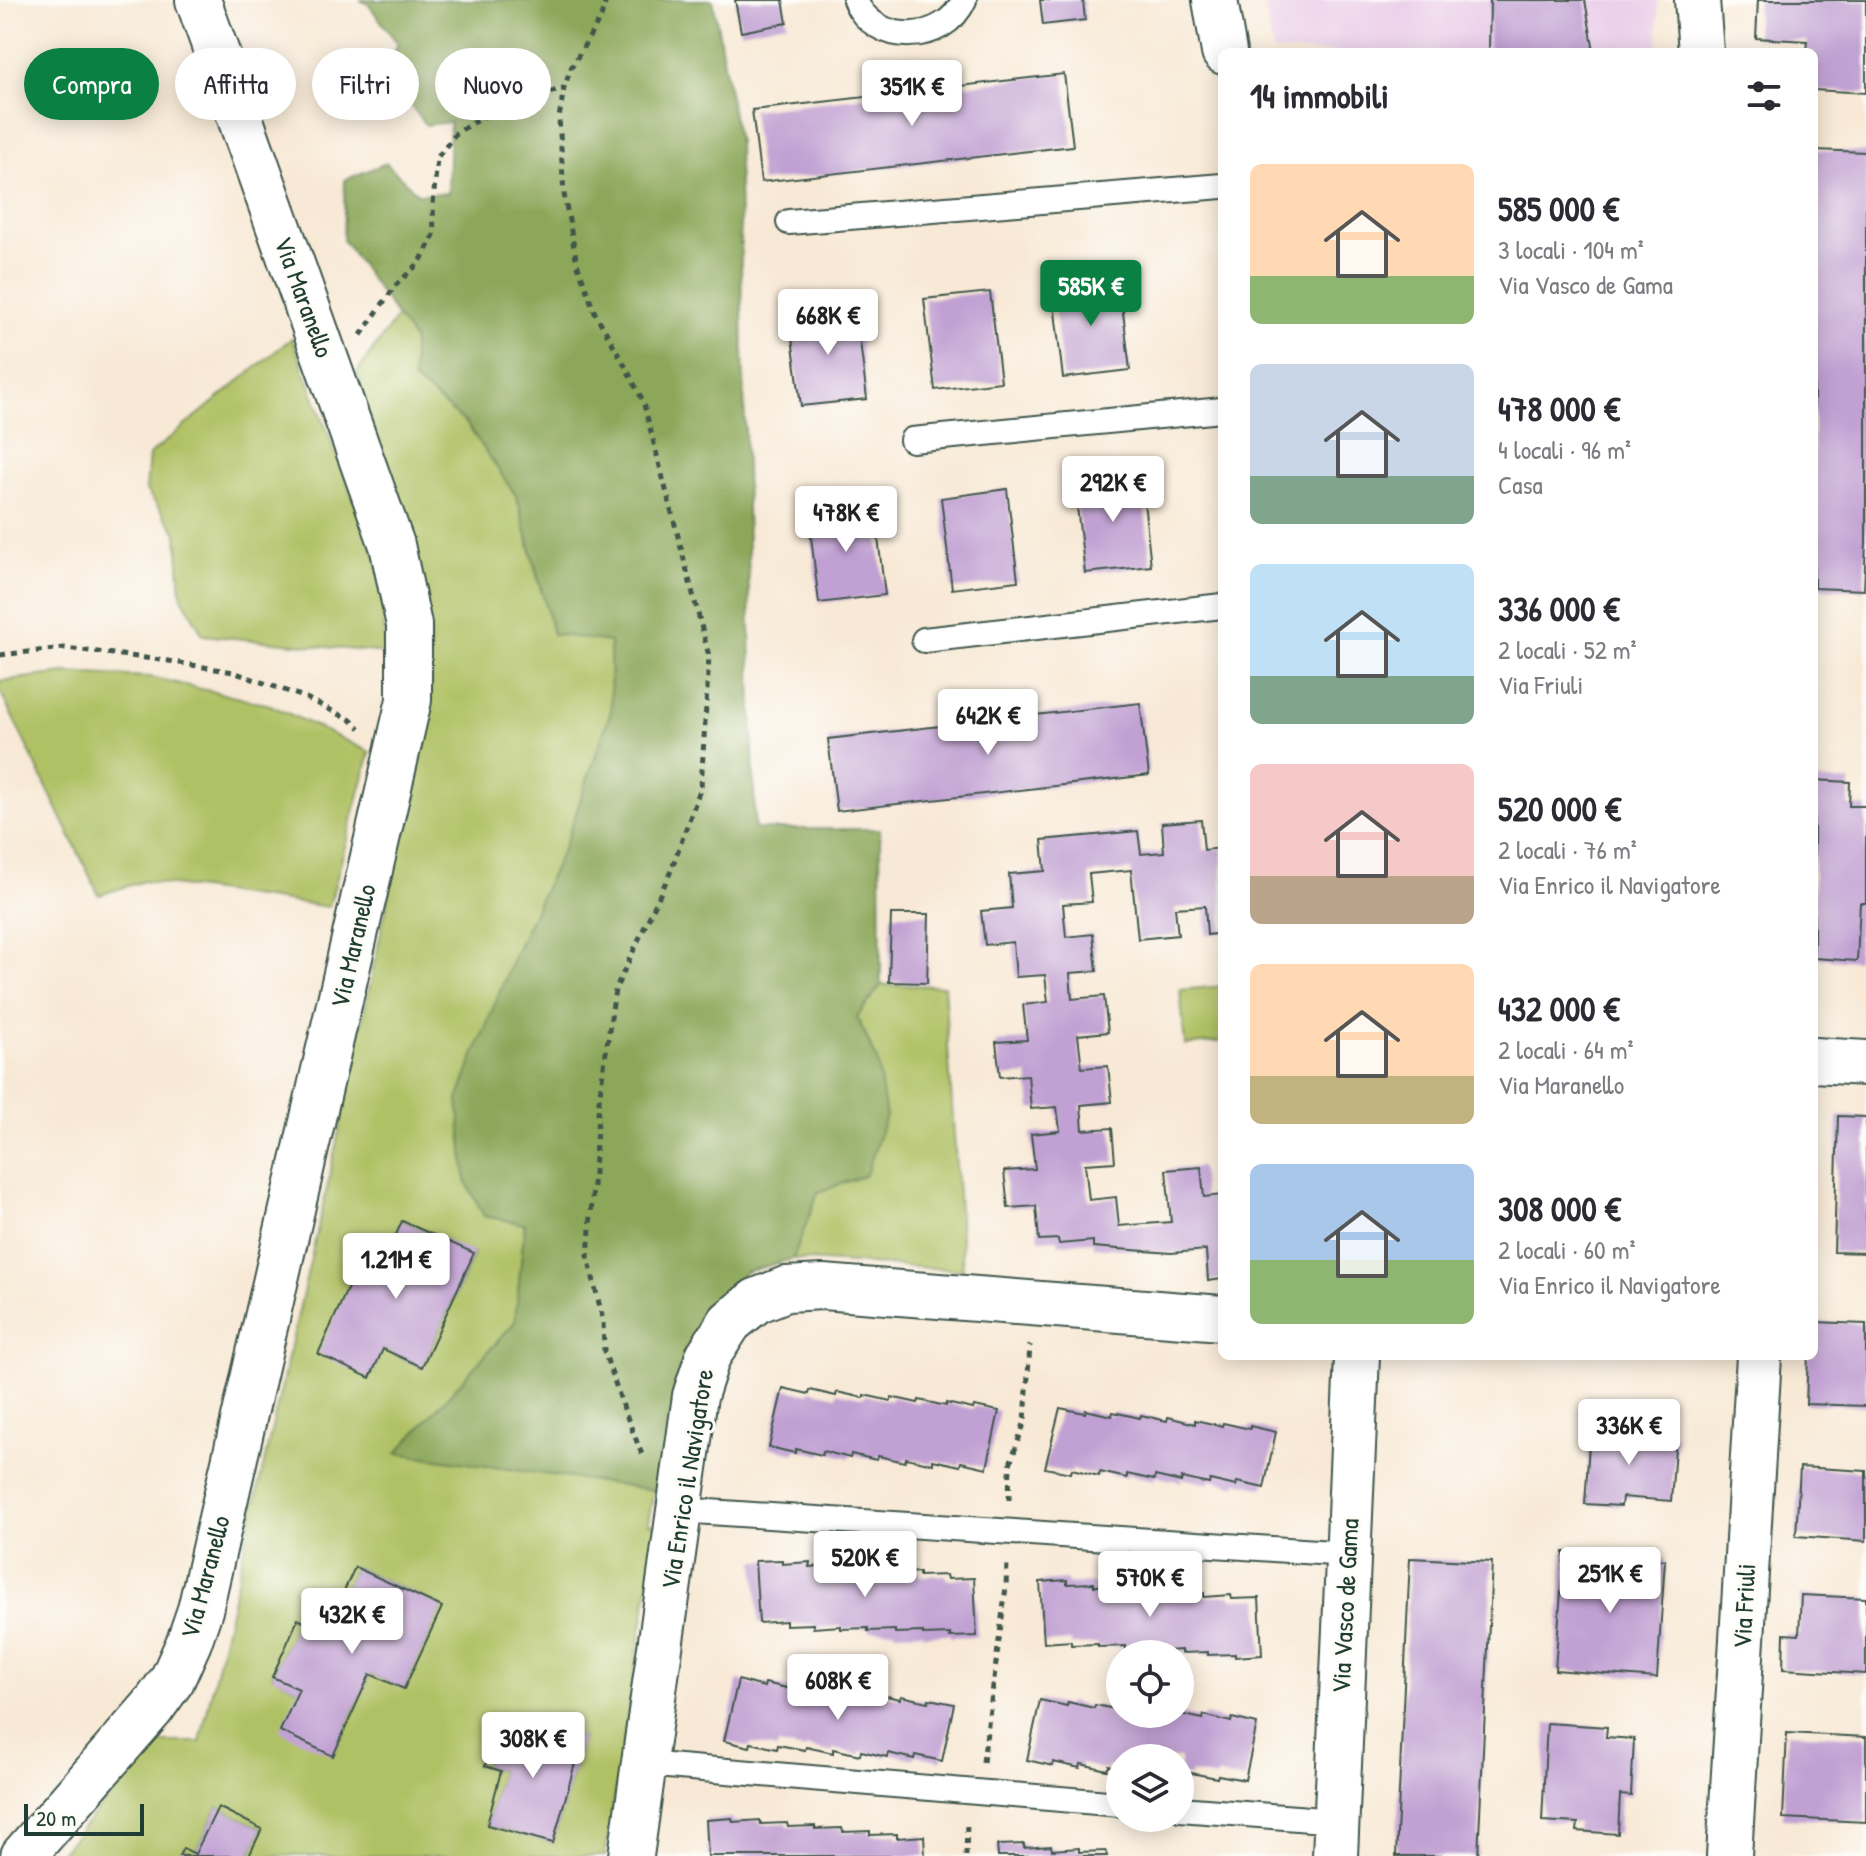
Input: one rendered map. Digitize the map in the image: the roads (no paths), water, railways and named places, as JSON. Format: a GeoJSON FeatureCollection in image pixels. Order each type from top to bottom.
{"type":"FeatureCollection","features":[{"type":"Feature","properties":{"kind":"street","name":"Via Maranello"},"geometry":{"type":"LineString","coordinates":[[23,1856],[152,1708],[172,1680],[200,1610],[409,700],[409,625],[392,545],[198,0]]}},
{"type":"Feature","properties":{"kind":"street"},"geometry":{"type":"LineString","coordinates":[[1215,0],[1223,48]]}},
{"type":"Feature","properties":{"kind":"street"},"geometry":{"type":"LineString","coordinates":[[1697,0],[1701,48]]}},
{"type":"Feature","properties":{"kind":"street"},"geometry":{"type":"LineString","coordinates":[[1818,1060],[1866,1063]]}},
{"type":"Feature","properties":{"kind":"street","name":"Via Enrico il Navigatore"},"geometry":{"type":"LineString","coordinates":[[631,1856],[695,1396],[708,1356],[730,1322],[756,1301],[786,1289],[823,1287],[1218,1318]]}},
{"type":"Feature","properties":{"kind":"street","name":"Via Vasco de Gama"},"geometry":{"type":"LineString","coordinates":[[1336,1839],[1357,1360]]}},
{"type":"Feature","properties":{"kind":"street","name":"Via Friuli"},"geometry":{"type":"LineString","coordinates":[[1729,1856],[1759,1360]]}},
{"type":"Feature","properties":{"kind":"lane"},"geometry":{"type":"LineString","coordinates":[[855,0],[872,23],[890,32],[911,35],[932,31],[949,21],[964,0]]}},
{"type":"Feature","properties":{"kind":"lane"},"geometry":{"type":"LineString","coordinates":[[789,222],[1218,186]]}},
{"type":"Feature","properties":{"kind":"lane"},"geometry":{"type":"LineString","coordinates":[[912,440],[1218,410]]}},
{"type":"Feature","properties":{"kind":"lane"},"geometry":{"type":"LineString","coordinates":[[924,640],[1218,606]]}},
{"type":"Feature","properties":{"kind":"lane"},"geometry":{"type":"LineString","coordinates":[[679,1510],[1348,1554]]}},
{"type":"Feature","properties":{"kind":"lane"},"geometry":{"type":"LineString","coordinates":[[644,1764],[1106,1803]]}},
{"type":"Feature","properties":{"kind":"lane"},"geometry":{"type":"LineString","coordinates":[[1194,1812],[1336,1839]]}}]}
